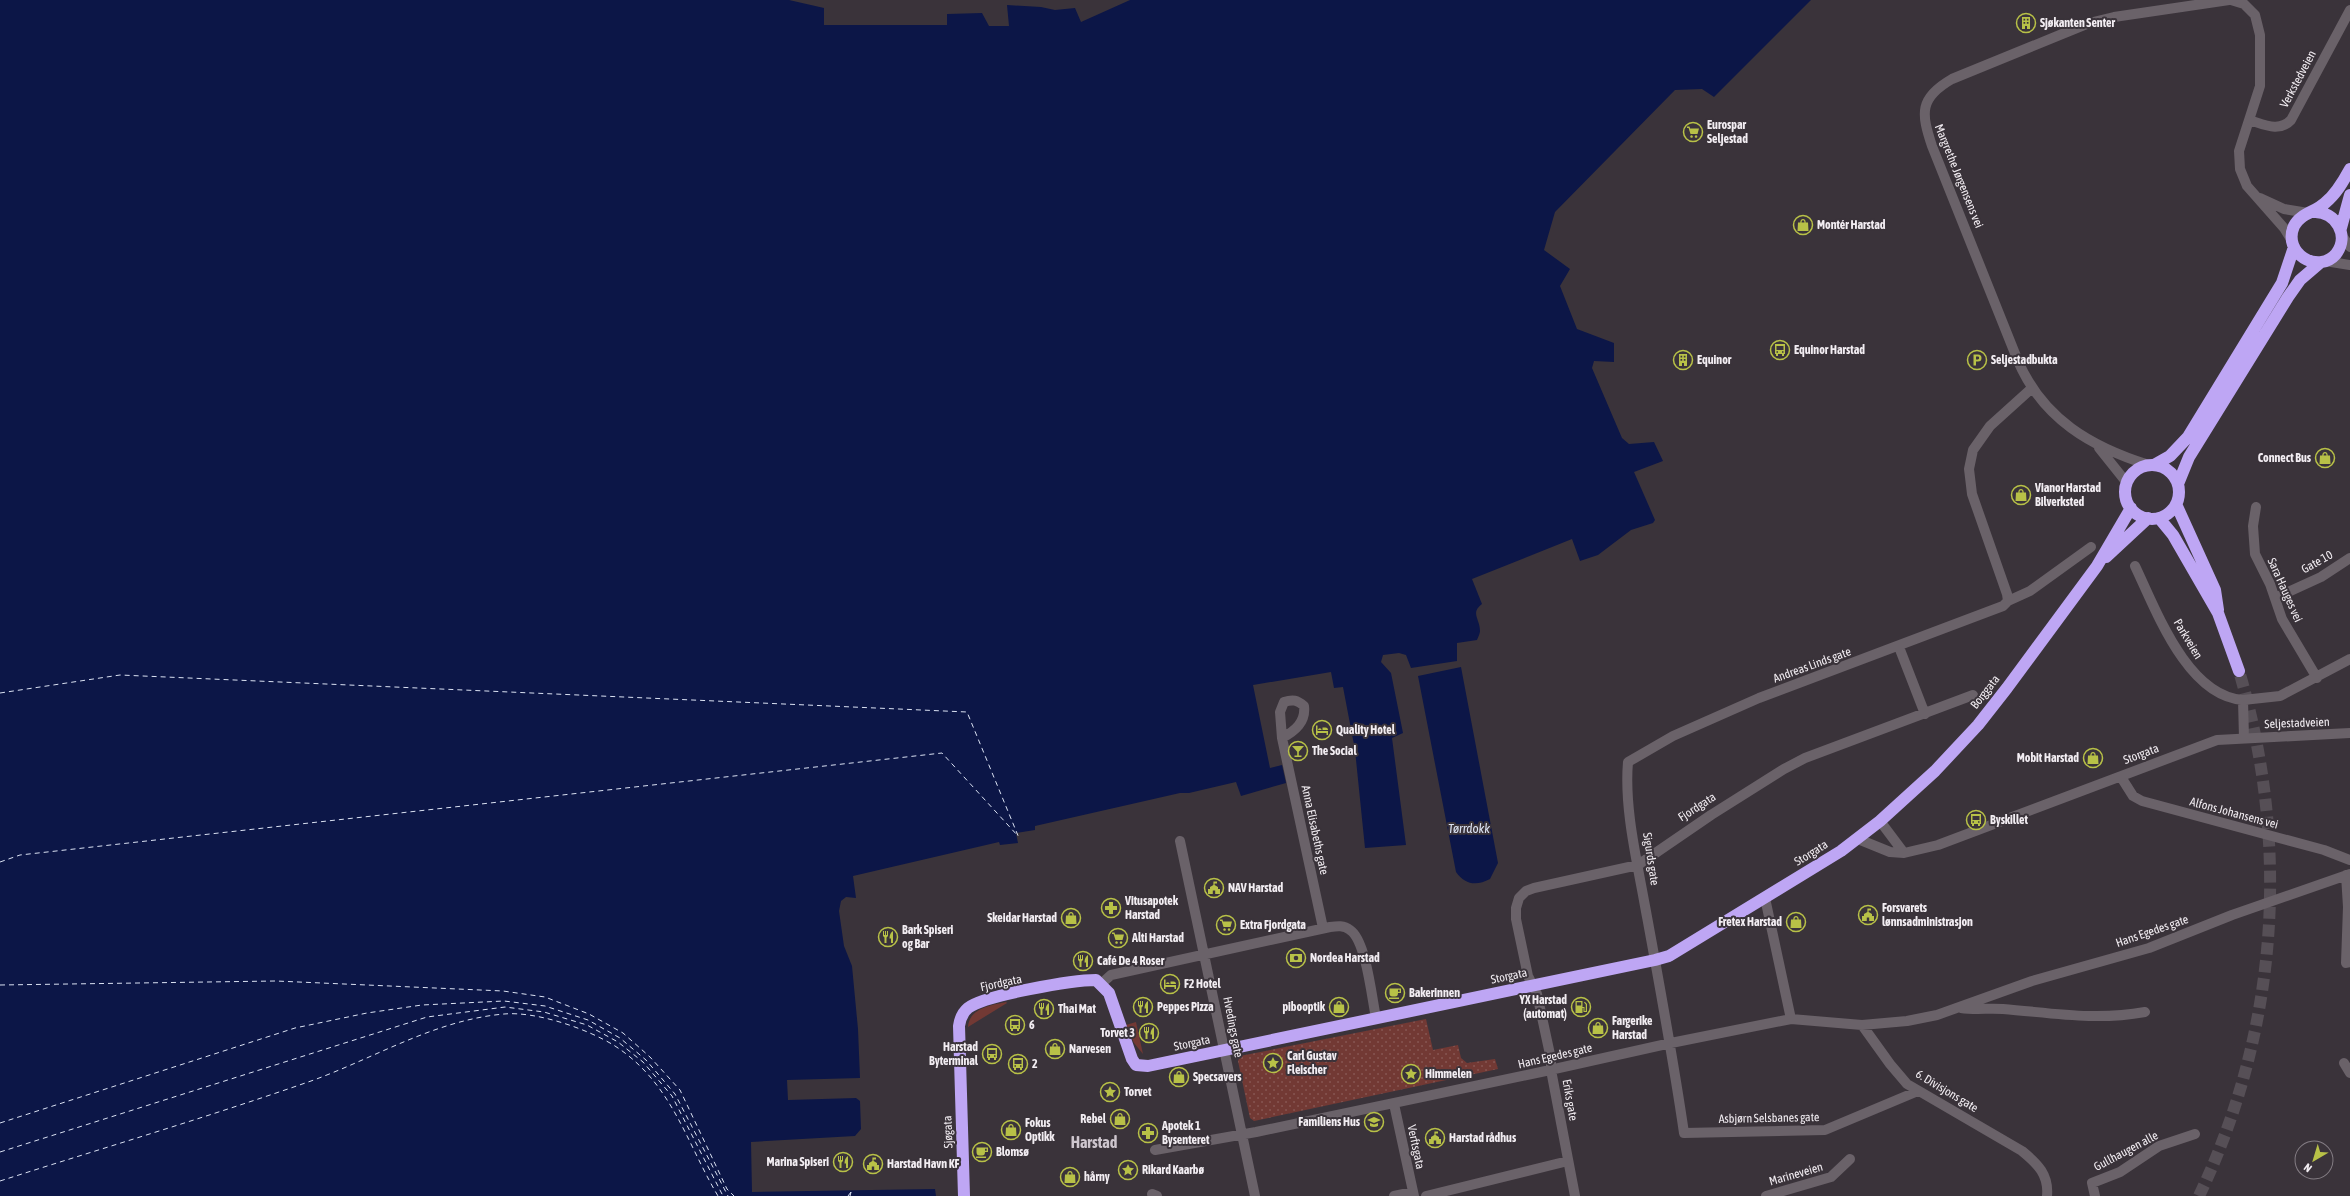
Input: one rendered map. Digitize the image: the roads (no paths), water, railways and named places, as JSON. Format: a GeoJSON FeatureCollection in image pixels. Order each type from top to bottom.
{"type":"FeatureCollection","features":[{"type":"Feature","properties":{"kind":"highway"},"geometry":{"type":"LineString","coordinates":[[2151,465],[2169,471],[2178,484],[2179,491],[2176,504],[2169,513],[2153,518],[2138,515],[2131,508],[2126,496],[2127,484],[2133,473],[2170,456],[2188,437],[2282,283],[2293,244],[2292,232],[2296,223],[2336,192],[2350,169]]}},
{"type":"Feature","properties":{"kind":"highway"},"geometry":{"type":"LineString","coordinates":[[2178,484],[2189,457],[2288,297],[2300,280],[2338,251],[2345,238],[2350,195]]}},
{"type":"Feature","properties":{"kind":"highway"},"geometry":{"type":"LineString","coordinates":[[2311,212],[2330,215],[2345,238]]}},
{"type":"Feature","properties":{"kind":"highway"},"geometry":{"type":"LineString","coordinates":[[2293,244],[2304,259],[2323,262]]}},
{"type":"Feature","properties":{"kind":"highway"},"geometry":{"type":"LineString","coordinates":[[2176,504],[2215,590],[2218,614]]}},
{"type":"Feature","properties":{"kind":"highway","name":"Borggata"},"geometry":{"type":"LineString","coordinates":[[1880,821],[1935,771],[1978,725],[2097,566],[2131,508]]}},
{"type":"Feature","properties":{"kind":"highway"},"geometry":{"type":"LineString","coordinates":[[2153,518],[2173,536],[2218,614],[2239,671]]}},
{"type":"Feature","properties":{"kind":"highway","name":"Borggata"},"geometry":{"type":"LineString","coordinates":[[2097,566],[2153,518]]}},
{"type":"Feature","properties":{"kind":"highway","name":"Storgata"},"geometry":{"type":"LineString","coordinates":[[1101,984],[1109,993],[1128,1050],[1136,1065],[1158,1064],[1533,986],[1669,956],[1765,898],[1858,839],[1880,821]]}},
{"type":"Feature","properties":{"kind":"highway","name":"Fjordgata"},"geometry":{"type":"LineString","coordinates":[[961,1091],[959,1026],[961,1016],[968,1008],[983,1000],[1003,995],[1088,980],[1096,980],[1101,984]]}},
{"type":"Feature","properties":{"kind":"highway","name":"Sjøgata"},"geometry":{"type":"LineString","coordinates":[[961,1091],[964,1196]]}},
{"type":"Feature","properties":{"kind":"street","name":"Margrethe Jørgensens vei"},"geometry":{"type":"LineString","coordinates":[[2127,484],[2098,447],[2060,419],[2031,389],[2018,361],[1926,128],[1923,112],[1929,97],[1938,87],[1952,79],[2090,23],[2114,17],[2230,0],[2246,2],[2258,21],[2260,86],[2239,151],[2239,165],[2247,186],[2260,198]]}},
{"type":"Feature","properties":{"kind":"street","name":"Verkstedveien"},"geometry":{"type":"LineString","coordinates":[[2249,120],[2276,127],[2284,126],[2291,120],[2350,10]]}},
{"type":"Feature","properties":{"kind":"street"},"geometry":{"type":"LineString","coordinates":[[2260,198],[2284,209],[2311,212]]}},
{"type":"Feature","properties":{"kind":"street"},"geometry":{"type":"LineString","coordinates":[[2260,198],[2293,244]]}},
{"type":"Feature","properties":{"kind":"street"},"geometry":{"type":"LineString","coordinates":[[2323,262],[2350,265]]}},
{"type":"Feature","properties":{"kind":"street"},"geometry":{"type":"LineString","coordinates":[[2008,601],[1972,494],[1969,469],[1973,450],[1990,426],[2031,389]]}},
{"type":"Feature","properties":{"kind":"street","name":"Margrethe Jørgensens vei"},"geometry":{"type":"LineString","coordinates":[[2098,447],[2151,465]]}},
{"type":"Feature","properties":{"kind":"street","name":"Sara Hauges vei"},"geometry":{"type":"LineString","coordinates":[[2256,507],[2252,526],[2255,554],[2275,598],[2282,619],[2317,678]]}},
{"type":"Feature","properties":{"kind":"street","name":"Andreas Linds gate"},"geometry":{"type":"LineString","coordinates":[[1628,762],[1673,736],[1712,717],[1996,610],[2008,601],[2030,591],[2091,547]]}},
{"type":"Feature","properties":{"kind":"street","name":"Gate 10"},"geometry":{"type":"LineString","coordinates":[[2275,598],[2321,577],[2350,558]]}},
{"type":"Feature","properties":{"kind":"street","name":"Parkveien"},"geometry":{"type":"LineString","coordinates":[[2135,566],[2163,623],[2192,671],[2214,690],[2232,699],[2243,700]]}},
{"type":"Feature","properties":{"kind":"street"},"geometry":{"type":"LineString","coordinates":[[1899,647],[1925,714]]}},
{"type":"Feature","properties":{"kind":"street"},"geometry":{"type":"LineString","coordinates":[[2244,738],[2243,700],[2280,696],[2317,678],[2350,659]]}},
{"type":"Feature","properties":{"kind":"street","name":"Fjordgata"},"geometry":{"type":"LineString","coordinates":[[1533,986],[1528,976],[1516,919],[1516,908],[1519,898],[1526,891],[1638,866],[1680,836],[1784,769],[1812,756],[1973,695]]}},
{"type":"Feature","properties":{"kind":"street","name":"Seljestadveien"},"geometry":{"type":"LineString","coordinates":[[2244,738],[2350,733]]}},
{"type":"Feature","properties":{"kind":"street","name":"Anna Elisabeths gate"},"geometry":{"type":"LineString","coordinates":[[1282,738],[1323,928]]}},
{"type":"Feature","properties":{"kind":"street","name":"Storgata"},"geometry":{"type":"LineString","coordinates":[[1858,839],[1890,852],[1904,853],[1938,845],[2206,744],[2244,738]]}},
{"type":"Feature","properties":{"kind":"street","name":"Sigurds gate"},"geometry":{"type":"LineString","coordinates":[[1628,762],[1626,781],[1638,866],[1671,1043],[1684,1133]]}},
{"type":"Feature","properties":{"kind":"street","name":"Alfons Johansens vei"},"geometry":{"type":"LineString","coordinates":[[2121,777],[2132,796],[2142,801],[2324,850],[2350,860]]}},
{"type":"Feature","properties":{"kind":"street"},"geometry":{"type":"LineString","coordinates":[[1880,821],[1904,853]]}},
{"type":"Feature","properties":{"kind":"street","name":"Hvedings gate"},"geometry":{"type":"LineString","coordinates":[[1180,841],[1255,1196]]}},
{"type":"Feature","properties":{"kind":"street"},"geometry":{"type":"LineString","coordinates":[[2348,874],[2348,962]]}},
{"type":"Feature","properties":{"kind":"street","name":"Hans Egedes gate"},"geometry":{"type":"LineString","coordinates":[[1155,1150],[1241,1133],[1256,1132],[1394,1104],[1671,1043],[1791,1019],[1862,1025],[1907,1021],[1960,1008],[2032,981],[2149,948],[2232,915],[2348,874]]}},
{"type":"Feature","properties":{"kind":"street"},"geometry":{"type":"LineString","coordinates":[[1765,898],[1791,1019]]}},
{"type":"Feature","properties":{"kind":"street"},"geometry":{"type":"LineString","coordinates":[[1101,984],[1111,975],[1323,928],[1342,926],[1356,935],[1362,948],[1376,1018]]}},
{"type":"Feature","properties":{"kind":"street","name":"Eriks gate"},"geometry":{"type":"LineString","coordinates":[[1533,986],[1537,994],[1551,1059],[1551,1070],[1575,1196]]}},
{"type":"Feature","properties":{"kind":"street","name":"Hans Egedes gate"},"geometry":{"type":"LineString","coordinates":[[1960,1008],[1974,1010],[1995,1008],[2069,1017],[2124,1016],[2145,1012]]}},
{"type":"Feature","properties":{"kind":"street","name":"6. Divisjons gate"},"geometry":{"type":"LineString","coordinates":[[1862,1025],[1890,1064],[1907,1084],[2015,1147],[2036,1162],[2045,1175],[2048,1186],[2047,1196]]}},
{"type":"Feature","properties":{"kind":"street"},"geometry":{"type":"LineString","coordinates":[[2344,1063],[2350,1073]]}},
{"type":"Feature","properties":{"kind":"street","name":"Asbjørn Selsbanes gate"},"geometry":{"type":"LineString","coordinates":[[1684,1133],[1825,1130],[1918,1091]]}},
{"type":"Feature","properties":{"kind":"street","name":"Verftsgata"},"geometry":{"type":"LineString","coordinates":[[1394,1104],[1413,1194]]}},
{"type":"Feature","properties":{"kind":"street","name":"Gullhaugen alle"},"geometry":{"type":"LineString","coordinates":[[2095,1196],[2092,1183],[2120,1172],[2159,1146],[2195,1134]]}},
{"type":"Feature","properties":{"kind":"street","name":"Marineveien"},"geometry":{"type":"LineString","coordinates":[[1766,1196],[1831,1177],[1850,1159]]}},
{"type":"Feature","properties":{"kind":"street"},"geometry":{"type":"LineString","coordinates":[[1426,1196],[1568,1161]]}},
{"type":"Feature","properties":{"kind":"street"},"geometry":{"type":"LineString","coordinates":[[1394,1196],[1413,1194]]}},
{"type":"Feature","properties":{"kind":"water"},"geometry":{"type":"Polygon","coordinates":[[[0,0],[789,0],[824,8],[824,25],[947,25],[947,14],[982,13],[989,26],[1009,26],[1007,5],[1041,7],[1055,10],[1075,8],[1081,22],[1130,0],[1811,0],[1714,97],[1702,89],[1675,90],[1555,212],[1544,250],[1570,269],[1560,286],[1577,329],[1614,343],[1614,362],[1594,361],[1592,368],[1622,438],[1629,444],[1654,442],[1663,461],[1634,472],[1655,520],[1653,523],[1631,530],[1598,555],[1580,561],[1572,539],[1472,579],[1482,604],[1478,607],[1476,613],[1480,632],[1477,640],[1457,643],[1457,661],[1411,668],[1406,655],[1399,653],[1383,655],[1381,662],[1391,673],[1403,733],[1392,738],[1406,845],[1365,848],[1355,750],[1343,687],[1334,688],[1331,672],[1253,685],[1270,768],[1282,765],[1286,783],[1241,796],[1236,782],[1189,793],[1180,793],[1035,826],[1035,830],[1016,833],[1018,843],[1000,845],[999,842],[853,876],[856,898],[846,897],[841,901],[839,911],[844,946],[852,966],[858,1029],[860,1078],[787,1080],[788,1100],[856,1098],[860,1101],[861,1129],[855,1136],[751,1142],[752,1192],[935,1189],[936,1196],[0,1196],[0,0]]]}},
{"type":"Feature","properties":{"kind":"water","name":"Tørrdokk"},"geometry":{"type":"Polygon","coordinates":[[[1461,667],[1498,863],[1490,879],[1480,883],[1467,882],[1463,880],[1456,872],[1418,676],[1461,667]]]}},
{"type":"Feature","properties":{"kind":"tunnel"},"geometry":{"type":"LineString","coordinates":[[2199,1196],[2226,1133],[2246,1069],[2260,1004],[2268,937],[2270,871],[2266,804],[2255,737],[2239,671]]}},
{"type":"Feature","properties":{"kind":"place","name":"Sjøkanten Senter"},"geometry":{"type":"Point","coordinates":[2026,23]}},
{"type":"Feature","properties":{"kind":"place","name":"Eurospar Seljestad"},"geometry":{"type":"Point","coordinates":[1693,132]}},
{"type":"Feature","properties":{"kind":"place","name":"Montér Harstad"},"geometry":{"type":"Point","coordinates":[1803,225]}},
{"type":"Feature","properties":{"kind":"place","name":"Equinor Harstad"},"geometry":{"type":"Point","coordinates":[1780,350]}},
{"type":"Feature","properties":{"kind":"place","name":"Equinor"},"geometry":{"type":"Point","coordinates":[1683,360]}},
{"type":"Feature","properties":{"kind":"place","name":"Seljestadbukta"},"geometry":{"type":"Point","coordinates":[1977,360]}},
{"type":"Feature","properties":{"kind":"place","name":"Connect Bus"},"geometry":{"type":"Point","coordinates":[2325,458]}},
{"type":"Feature","properties":{"kind":"place","name":"Vianor Harstad Bilverksted"},"geometry":{"type":"Point","coordinates":[2021,495]}},
{"type":"Feature","properties":{"kind":"place","name":"Quality Hotel"},"geometry":{"type":"Point","coordinates":[1322,730]}},
{"type":"Feature","properties":{"kind":"place","name":"The Social"},"geometry":{"type":"Point","coordinates":[1298,751]}},
{"type":"Feature","properties":{"kind":"place","name":"Mobit Harstad"},"geometry":{"type":"Point","coordinates":[2093,758]}},
{"type":"Feature","properties":{"kind":"place","name":"Byskillet"},"geometry":{"type":"Point","coordinates":[1976,820]}},
{"type":"Feature","properties":{"kind":"place","name":"NAV Harstad"},"geometry":{"type":"Point","coordinates":[1214,888]}},
{"type":"Feature","properties":{"kind":"place","name":"Vitusapotek Harstad"},"geometry":{"type":"Point","coordinates":[1111,908]}},
{"type":"Feature","properties":{"kind":"place","name":"Forsvarets lønnsadministrasjon"},"geometry":{"type":"Point","coordinates":[1868,915]}},
{"type":"Feature","properties":{"kind":"place","name":"Skeidar Harstad"},"geometry":{"type":"Point","coordinates":[1071,918]}},
{"type":"Feature","properties":{"kind":"place","name":"Fretex Harstad"},"geometry":{"type":"Point","coordinates":[1796,922]}},
{"type":"Feature","properties":{"kind":"place","name":"Extra Fjordgata"},"geometry":{"type":"Point","coordinates":[1226,925]}},
{"type":"Feature","properties":{"kind":"place","name":"Bark Spiseri og Bar"},"geometry":{"type":"Point","coordinates":[888,937]}},
{"type":"Feature","properties":{"kind":"place","name":"Alti Harstad"},"geometry":{"type":"Point","coordinates":[1118,938]}},
{"type":"Feature","properties":{"kind":"place","name":"Nordea Harstad"},"geometry":{"type":"Point","coordinates":[1296,958]}},
{"type":"Feature","properties":{"kind":"place","name":"Café De 4 Roser"},"geometry":{"type":"Point","coordinates":[1083,961]}},
{"type":"Feature","properties":{"kind":"place","name":"F2 Hotel"},"geometry":{"type":"Point","coordinates":[1170,984]}},
{"type":"Feature","properties":{"kind":"place","name":"Bakerinnen"},"geometry":{"type":"Point","coordinates":[1395,993]}},
{"type":"Feature","properties":{"kind":"place","name":"Peppes Pizza"},"geometry":{"type":"Point","coordinates":[1143,1007]}},
{"type":"Feature","properties":{"kind":"place","name":"pibooptik"},"geometry":{"type":"Point","coordinates":[1339,1007]}},
{"type":"Feature","properties":{"kind":"place","name":"YX Harstad (automat)"},"geometry":{"type":"Point","coordinates":[1581,1007]}},
{"type":"Feature","properties":{"kind":"place","name":"Thai Mat"},"geometry":{"type":"Point","coordinates":[1044,1009]}},
{"type":"Feature","properties":{"kind":"place","name":"6"},"geometry":{"type":"Point","coordinates":[1015,1025]}},
{"type":"Feature","properties":{"kind":"place","name":"Fargerike Harstad"},"geometry":{"type":"Point","coordinates":[1598,1028]}},
{"type":"Feature","properties":{"kind":"place","name":"Torvet 3"},"geometry":{"type":"Point","coordinates":[1149,1033]}},
{"type":"Feature","properties":{"kind":"place","name":"Narvesen"},"geometry":{"type":"Point","coordinates":[1055,1049]}},
{"type":"Feature","properties":{"kind":"place","name":"Harstad Byterminal"},"geometry":{"type":"Point","coordinates":[992,1054]}},
{"type":"Feature","properties":{"kind":"place","name":"Carl Gustav Fleischer"},"geometry":{"type":"Point","coordinates":[1273,1063]}},
{"type":"Feature","properties":{"kind":"place","name":"2"},"geometry":{"type":"Point","coordinates":[1018,1064]}},
{"type":"Feature","properties":{"kind":"place","name":"Himmelen"},"geometry":{"type":"Point","coordinates":[1411,1074]}},
{"type":"Feature","properties":{"kind":"place","name":"Specsavers"},"geometry":{"type":"Point","coordinates":[1179,1077]}},
{"type":"Feature","properties":{"kind":"place","name":"Torvet"},"geometry":{"type":"Point","coordinates":[1110,1092]}},
{"type":"Feature","properties":{"kind":"place","name":"Rebel"},"geometry":{"type":"Point","coordinates":[1120,1119]}},
{"type":"Feature","properties":{"kind":"place","name":"Familiens Hus"},"geometry":{"type":"Point","coordinates":[1374,1122]}},
{"type":"Feature","properties":{"kind":"place","name":"Fokus Optikk"},"geometry":{"type":"Point","coordinates":[1011,1130]}},
{"type":"Feature","properties":{"kind":"place","name":"Apotek 1 Bysenteret"},"geometry":{"type":"Point","coordinates":[1148,1133]}},
{"type":"Feature","properties":{"kind":"place","name":"Harstad rådhus"},"geometry":{"type":"Point","coordinates":[1435,1138]}},
{"type":"Feature","properties":{"kind":"place","name":"Blomsø"},"geometry":{"type":"Point","coordinates":[982,1152]}},
{"type":"Feature","properties":{"kind":"place","name":"Marina Spiseri"},"geometry":{"type":"Point","coordinates":[843,1162]}},
{"type":"Feature","properties":{"kind":"place","name":"Harstad Havn KF"},"geometry":{"type":"Point","coordinates":[873,1164]}},
{"type":"Feature","properties":{"kind":"place","name":"Rikard Kaarbø"},"geometry":{"type":"Point","coordinates":[1128,1170]}},
{"type":"Feature","properties":{"kind":"place","name":"hårny"},"geometry":{"type":"Point","coordinates":[1070,1177]}},
{"type":"Feature","properties":{"kind":"district","name":"Harstad"},"geometry":{"type":"Point","coordinates":[1094,1142]}}]}
